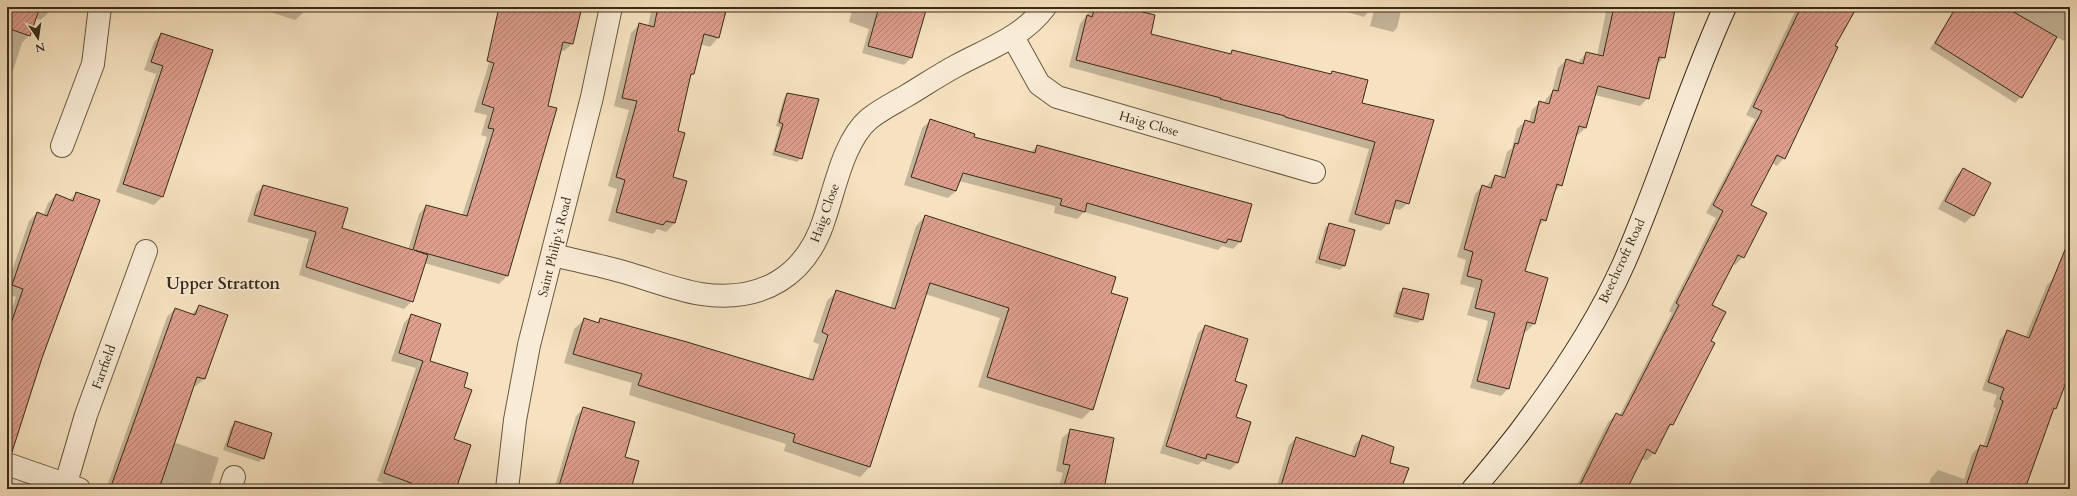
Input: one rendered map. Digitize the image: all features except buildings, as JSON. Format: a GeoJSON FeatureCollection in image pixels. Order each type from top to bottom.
{"type":"FeatureCollection","features":[{"type":"Feature","properties":{"kind":"street"},"geometry":{"type":"LineString","coordinates":[[62,146],[93,64],[100,7]]}},
{"type":"Feature","properties":{"kind":"street","name":"Saint Philip's Road"},"geometry":{"type":"LineString","coordinates":[[508,489],[515,420],[529,345],[592,97],[611,7]]}},
{"type":"Feature","properties":{"kind":"street","name":"Haig Close"},"geometry":{"type":"LineString","coordinates":[[553,255],[615,269],[700,294],[725,296],[750,293],[773,285],[792,274],[808,256],[823,225],[846,154],[855,136],[868,120],[955,66],[1013,37],[1037,17],[1045,7]]}},
{"type":"Feature","properties":{"kind":"street","name":"Beechcroft Road"},"geometry":{"type":"LineString","coordinates":[[1473,489],[1486,475],[1553,387],[1606,298],[1636,234],[1700,65],[1725,7]]}},
{"type":"Feature","properties":{"kind":"street","name":"Haig Close"},"geometry":{"type":"LineString","coordinates":[[1013,37],[1039,84],[1056,97],[1314,172]]}},
{"type":"Feature","properties":{"kind":"street","name":"Farrfield"},"geometry":{"type":"LineString","coordinates":[[7,464],[73,486],[86,415],[146,251]]}},
{"type":"Feature","properties":{"kind":"district","name":"Upper Stratton"},"geometry":{"type":"Point","coordinates":[223,283]}}]}
